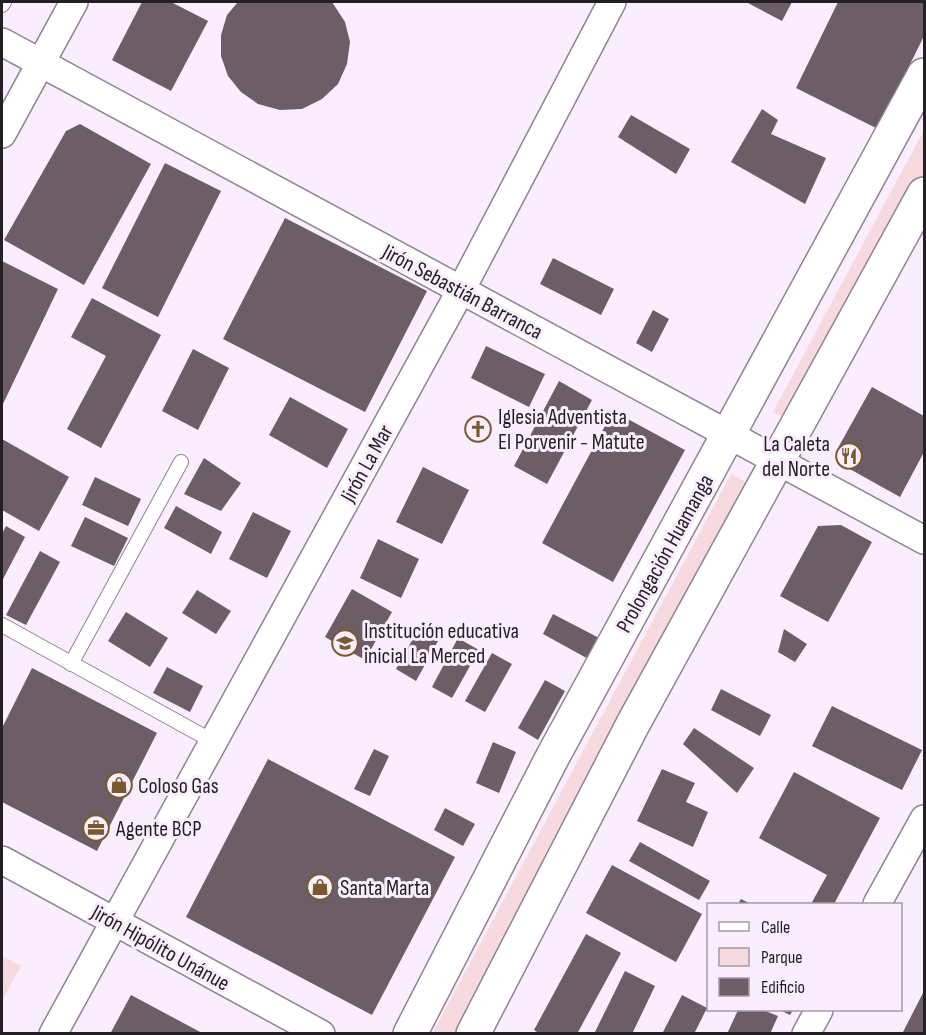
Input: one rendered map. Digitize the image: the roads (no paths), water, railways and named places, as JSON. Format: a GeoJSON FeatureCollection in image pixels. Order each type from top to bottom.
{"type":"FeatureCollection","features":[{"type":"Feature","properties":{"kind":"street"},"geometry":{"type":"LineString","coordinates":[[2,134],[74,2]]}},
{"type":"Feature","properties":{"kind":"street","name":"Jirón La Mar"},"geometry":{"type":"LineString","coordinates":[[53,1034],[461,290],[612,2]]}},
{"type":"Feature","properties":{"kind":"street","name":"Jirón Sebastián Barranca"},"geometry":{"type":"LineString","coordinates":[[2,42],[924,540]]}},
{"type":"Feature","properties":{"kind":"street","name":"Prolongación Huamanga"},"geometry":{"type":"LineString","coordinates":[[410,1034],[553,756],[924,75]]}},
{"type":"Feature","properties":{"kind":"street"},"geometry":{"type":"LineString","coordinates":[[473,1034],[633,724],[924,194]]}},
{"type":"Feature","properties":{"kind":"street"},"geometry":{"type":"LineString","coordinates":[[878,903],[924,819]]}},
{"type":"Feature","properties":{"kind":"street","name":"Jirón Hipólito Unánue"},"geometry":{"type":"LineString","coordinates":[[2,860],[321,1034]]}},
{"type":"Feature","properties":{"kind":"street"},"geometry":{"type":"LineString","coordinates":[[806,1034],[818,1011]]}},
{"type":"Feature","properties":{"kind":"lane"},"geometry":{"type":"LineString","coordinates":[[71,664],[181,462]]}},
{"type":"Feature","properties":{"kind":"lane"},"geometry":{"type":"LineString","coordinates":[[2,625],[214,742]]}},
{"type":"Feature","properties":{"kind":"place","name":"Iglesia Adventista El Porvenir - Matute"},"geometry":{"type":"Point","coordinates":[478,429]}},
{"type":"Feature","properties":{"kind":"place","name":"La Caleta del Norte"},"geometry":{"type":"Point","coordinates":[849,456]}},
{"type":"Feature","properties":{"kind":"place","name":"Institución educativa inicial La Merced"},"geometry":{"type":"Point","coordinates":[345,643]}},
{"type":"Feature","properties":{"kind":"place","name":"Coloso Gas"},"geometry":{"type":"Point","coordinates":[119,785]}},
{"type":"Feature","properties":{"kind":"place","name":"Agente BCP"},"geometry":{"type":"Point","coordinates":[96,828]}},
{"type":"Feature","properties":{"kind":"place","name":"Santa Marta"},"geometry":{"type":"Point","coordinates":[320,887]}}]}
